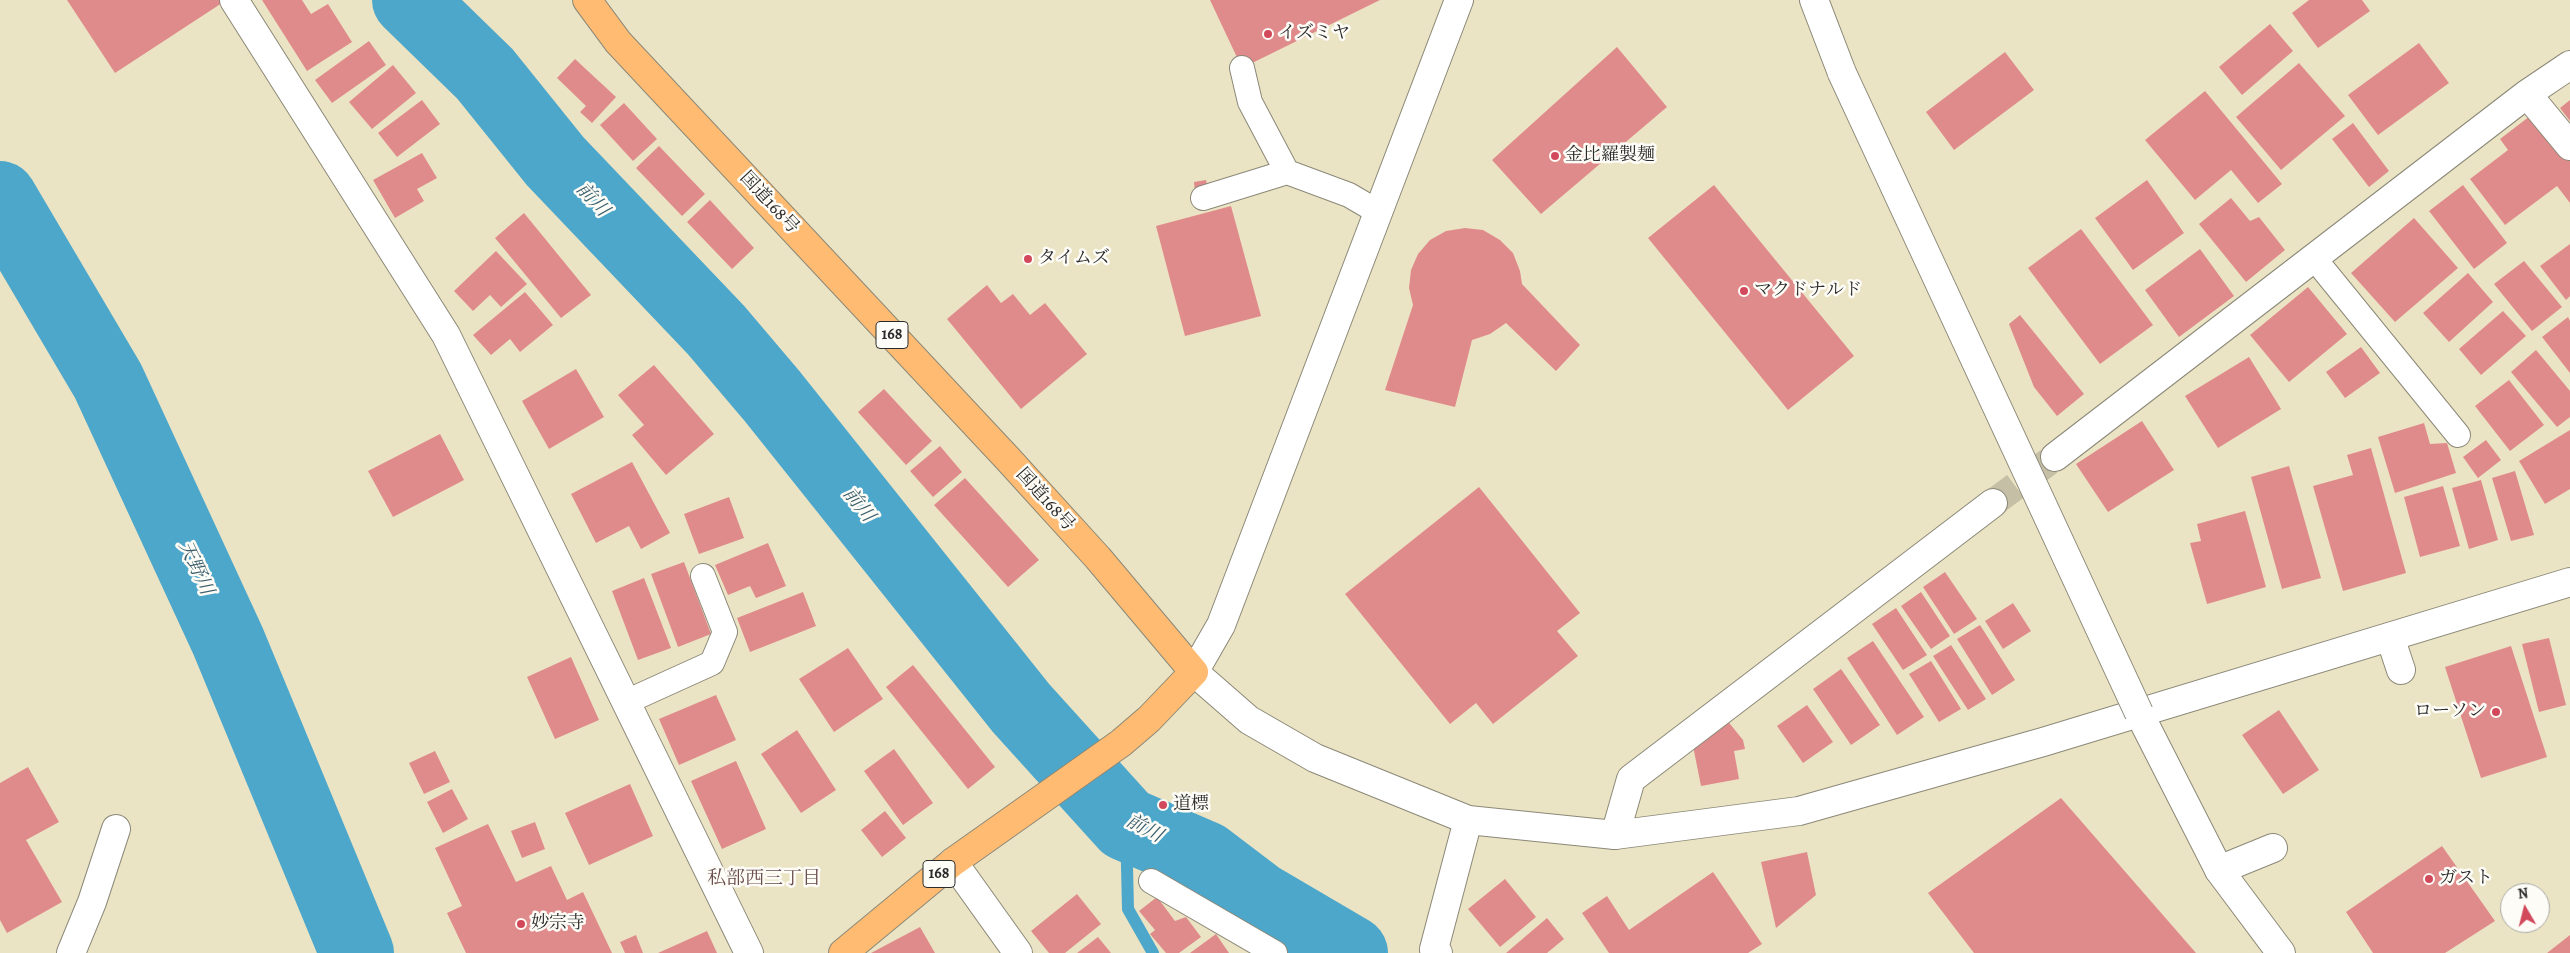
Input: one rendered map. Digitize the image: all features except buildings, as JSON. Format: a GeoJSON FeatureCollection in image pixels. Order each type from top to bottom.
{"type":"FeatureCollection","features":[{"type":"Feature","properties":{"kind":"highway","name":"国道168号"},"geometry":{"type":"LineString","coordinates":[[587,0],[625,49],[1091,551],[1194,672]]}},
{"type":"Feature","properties":{"kind":"highway","name":"168"},"geometry":{"type":"LineString","coordinates":[[843,953],[953,862],[1121,743],[1149,719],[1194,672]]}},
{"type":"Feature","properties":{"kind":"street"},"geometry":{"type":"LineString","coordinates":[[234,0],[446,335],[749,953]]}},
{"type":"Feature","properties":{"kind":"street"},"geometry":{"type":"LineString","coordinates":[[1459,0],[1221,625],[1194,672],[1249,720],[1315,758],[1468,820],[1615,835],[1798,811],[2139,713],[2570,582]]}},
{"type":"Feature","properties":{"kind":"street"},"geometry":{"type":"LineString","coordinates":[[1814,0],[1842,73],[2139,713],[2219,870],[2281,953]]}},
{"type":"Feature","properties":{"kind":"street"},"geometry":{"type":"LineString","coordinates":[[2055,456],[2527,94],[2570,65]]}},
{"type":"Feature","properties":{"kind":"street"},"geometry":{"type":"LineString","coordinates":[[2527,94],[2570,146]]}},
{"type":"Feature","properties":{"kind":"street"},"geometry":{"type":"LineString","coordinates":[[1615,835],[1631,779],[1993,503]]}},
{"type":"Feature","properties":{"kind":"street"},"geometry":{"type":"LineString","coordinates":[[2390,637],[2401,670]]}},
{"type":"Feature","properties":{"kind":"street"},"geometry":{"type":"LineString","coordinates":[[1434,952],[1468,820]]}},
{"type":"Feature","properties":{"kind":"street"},"geometry":{"type":"LineString","coordinates":[[71,953],[92,902],[116,829]]}},
{"type":"Feature","properties":{"kind":"street"},"geometry":{"type":"LineString","coordinates":[[2219,870],[2273,848]]}},
{"type":"Feature","properties":{"kind":"street"},"geometry":{"type":"LineString","coordinates":[[953,862],[1018,953]]}},
{"type":"Feature","properties":{"kind":"lane"},"geometry":{"type":"LineString","coordinates":[[1242,68],[1250,102],[1287,172]]}},
{"type":"Feature","properties":{"kind":"lane"},"geometry":{"type":"LineString","coordinates":[[1203,198],[1287,172],[1349,195],[1378,212]]}},
{"type":"Feature","properties":{"kind":"lane"},"geometry":{"type":"LineString","coordinates":[[2314,258],[2458,434]]}},
{"type":"Feature","properties":{"kind":"lane"},"geometry":{"type":"LineString","coordinates":[[626,702],[712,663],[725,632],[703,576]]}},
{"type":"Feature","properties":{"kind":"lane"},"geometry":{"type":"LineString","coordinates":[[1151,880],[1275,953]]}},
{"type":"Feature","properties":{"kind":"waterway","name":"前川"},"geometry":{"type":"LineString","coordinates":[[409,0],[485,74],[555,161],[716,330],[772,396],[1021,708],[1126,824],[1205,858],[1259,899],[1351,953]]}},
{"type":"Feature","properties":{"kind":"waterway","name":"天野川"},"geometry":{"type":"LineString","coordinates":[[0,198],[108,381],[228,641],[357,953]]}},
{"type":"Feature","properties":{"kind":"waterway"},"geometry":{"type":"LineString","coordinates":[[1126,824],[1128,909],[1153,953]]}},
{"type":"Feature","properties":{"kind":"tunnel"},"geometry":{"type":"LineString","coordinates":[[1993,503],[2055,457]]}},
{"type":"Feature","properties":{"kind":"place","name":"イズミヤ"},"geometry":{"type":"Point","coordinates":[1268,34]}},
{"type":"Feature","properties":{"kind":"place","name":"金比羅製麺"},"geometry":{"type":"Point","coordinates":[1555,156]}},
{"type":"Feature","properties":{"kind":"place","name":"タイムズ"},"geometry":{"type":"Point","coordinates":[1028,259]}},
{"type":"Feature","properties":{"kind":"place","name":"マクドナルド"},"geometry":{"type":"Point","coordinates":[1744,291]}},
{"type":"Feature","properties":{"kind":"place","name":"ローソン"},"geometry":{"type":"Point","coordinates":[2496,712]}},
{"type":"Feature","properties":{"kind":"place","name":"道標"},"geometry":{"type":"Point","coordinates":[1163,805]}},
{"type":"Feature","properties":{"kind":"place","name":"ガスト"},"geometry":{"type":"Point","coordinates":[2429,879]}},
{"type":"Feature","properties":{"kind":"place","name":"妙宗寺"},"geometry":{"type":"Point","coordinates":[521,924]}},
{"type":"Feature","properties":{"kind":"district","name":"私部西三丁目"},"geometry":{"type":"Point","coordinates":[764,879]}}]}
